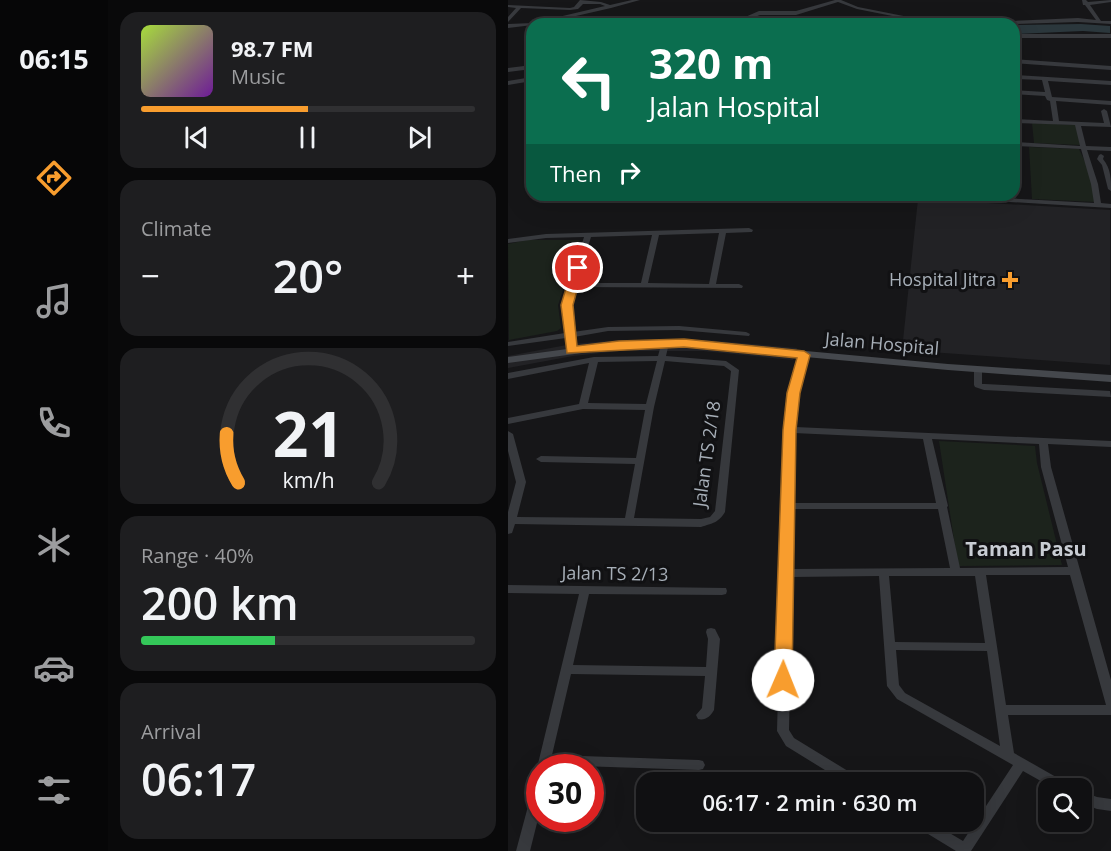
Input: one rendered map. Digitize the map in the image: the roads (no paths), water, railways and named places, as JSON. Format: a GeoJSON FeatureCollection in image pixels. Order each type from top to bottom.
{"type":"FeatureCollection","features":[{"type":"Feature","properties":{"kind":"street"},"geometry":{"type":"LineString","coordinates":[[561,18],[638,0]]}},
{"type":"Feature","properties":{"kind":"street"},"geometry":{"type":"LineString","coordinates":[[1085,2],[1111,0]]}},
{"type":"Feature","properties":{"kind":"street"},"geometry":{"type":"LineString","coordinates":[[508,6],[570,9],[576,8],[582,1],[604,3],[611,7]]}},
{"type":"Feature","properties":{"kind":"street"},"geometry":{"type":"LineString","coordinates":[[746,18],[759,13],[796,14],[837,1],[857,8],[910,18]]}},
{"type":"Feature","properties":{"kind":"street"},"geometry":{"type":"LineString","coordinates":[[1085,2],[1099,21]]}},
{"type":"Feature","properties":{"kind":"street"},"geometry":{"type":"LineString","coordinates":[[508,20],[519,7]]}},
{"type":"Feature","properties":{"kind":"street"},"geometry":{"type":"LineString","coordinates":[[1020,23],[1099,21],[1111,23]]}},
{"type":"Feature","properties":{"kind":"street"},"geometry":{"type":"LineString","coordinates":[[508,26],[526,25]]}},
{"type":"Feature","properties":{"kind":"street"},"geometry":{"type":"LineString","coordinates":[[1020,36],[1111,36]]}},
{"type":"Feature","properties":{"kind":"street"},"geometry":{"type":"LineString","coordinates":[[1020,61],[1111,68]]}},
{"type":"Feature","properties":{"kind":"street"},"geometry":{"type":"LineString","coordinates":[[508,70],[526,68]]}},
{"type":"Feature","properties":{"kind":"street"},"geometry":{"type":"LineString","coordinates":[[1020,77],[1090,81],[1091,86],[1111,85]]}},
{"type":"Feature","properties":{"kind":"street"},"geometry":{"type":"LineString","coordinates":[[1045,79],[1049,99],[1111,103]]}},
{"type":"Feature","properties":{"kind":"street"},"geometry":{"type":"LineString","coordinates":[[508,82],[526,80]]}},
{"type":"Feature","properties":{"kind":"street"},"geometry":{"type":"LineString","coordinates":[[1020,92],[1047,94]]}},
{"type":"Feature","properties":{"kind":"street"},"geometry":{"type":"LineString","coordinates":[[1053,100],[1056,123]]}},
{"type":"Feature","properties":{"kind":"street"},"geometry":{"type":"LineString","coordinates":[[1020,121],[1109,125],[1104,111]]}},
{"type":"Feature","properties":{"kind":"street"},"geometry":{"type":"LineString","coordinates":[[1078,124],[1082,147],[1096,185],[1098,205]]}},
{"type":"Feature","properties":{"kind":"street"},"geometry":{"type":"LineString","coordinates":[[1020,144],[1111,149]]}},
{"type":"Feature","properties":{"kind":"street"},"geometry":{"type":"LineString","coordinates":[[1096,185],[1110,187],[1101,156]]}},
{"type":"Feature","properties":{"kind":"street"},"geometry":{"type":"LineString","coordinates":[[1020,201],[1111,206]]}},
{"type":"Feature","properties":{"kind":"street"},"geometry":{"type":"LineString","coordinates":[[508,241],[534,236],[749,230]]}},
{"type":"Feature","properties":{"kind":"street"},"geometry":{"type":"LineString","coordinates":[[712,286],[723,231]]}},
{"type":"Feature","properties":{"kind":"street"},"geometry":{"type":"LineString","coordinates":[[644,285],[656,233]]}},
{"type":"Feature","properties":{"kind":"street"},"geometry":{"type":"LineString","coordinates":[[571,350],[567,305],[588,235]]}},
{"type":"Feature","properties":{"kind":"street"},"geometry":{"type":"LineString","coordinates":[[572,285],[739,286]]}},
{"type":"Feature","properties":{"kind":"street"},"geometry":{"type":"LineString","coordinates":[[508,344],[608,329],[655,328],[746,334]]}},
{"type":"Feature","properties":{"kind":"street"},"geometry":{"type":"LineString","coordinates":[[629,521],[650,407],[665,343]]}},
{"type":"Feature","properties":{"kind":"street","name":"Jalan Hospital"},"geometry":{"type":"LineString","coordinates":[[508,360],[571,350],[665,343],[1109,379]]}},
{"type":"Feature","properties":{"kind":"street"},"geometry":{"type":"LineString","coordinates":[[804,355],[794,393],[790,430],[783,731],[790,742],[839,772]]}},
{"type":"Feature","properties":{"kind":"street"},"geometry":{"type":"LineString","coordinates":[[508,376],[594,360],[662,358]]}},
{"type":"Feature","properties":{"kind":"street","name":"Jalan TS 2/18"},"geometry":{"type":"LineString","coordinates":[[509,523],[629,521],[701,523],[713,520],[720,512],[735,370],[726,364],[662,358]]}},
{"type":"Feature","properties":{"kind":"street"},"geometry":{"type":"LineString","coordinates":[[583,406],[594,360]]}},
{"type":"Feature","properties":{"kind":"street"},"geometry":{"type":"LineString","coordinates":[[978,370],[978,385],[984,387],[1110,395],[1109,379]]}},
{"type":"Feature","properties":{"kind":"street"},"geometry":{"type":"LineString","coordinates":[[508,421],[583,406],[650,407]]}},
{"type":"Feature","properties":{"kind":"street"},"geometry":{"type":"LineString","coordinates":[[790,430],[1043,443],[1111,444]]}},
{"type":"Feature","properties":{"kind":"street"},"geometry":{"type":"LineString","coordinates":[[508,434],[521,482],[509,523]]}},
{"type":"Feature","properties":{"kind":"street"},"geometry":{"type":"LineString","coordinates":[[927,437],[956,572]]}},
{"type":"Feature","properties":{"kind":"street"},"geometry":{"type":"LineString","coordinates":[[1043,443],[1046,467],[1111,703]]}},
{"type":"Feature","properties":{"kind":"street"},"geometry":{"type":"LineString","coordinates":[[541,459],[641,461]]}},
{"type":"Feature","properties":{"kind":"street"},"geometry":{"type":"LineString","coordinates":[[787,506],[943,506]]}},
{"type":"Feature","properties":{"kind":"street"},"geometry":{"type":"LineString","coordinates":[[980,571],[1003,710],[1008,757]]}},
{"type":"Feature","properties":{"kind":"street"},"geometry":{"type":"LineString","coordinates":[[786,573],[1074,571]]}},
{"type":"Feature","properties":{"kind":"street"},"geometry":{"type":"LineString","coordinates":[[884,573],[893,686],[901,696],[1045,778]]}},
{"type":"Feature","properties":{"kind":"street","name":"Jalan TS 2/13"},"geometry":{"type":"LineString","coordinates":[[508,589],[722,591]]}},
{"type":"Feature","properties":{"kind":"street"},"geometry":{"type":"LineString","coordinates":[[547,754],[585,590]]}},
{"type":"Feature","properties":{"kind":"street"},"geometry":{"type":"LineString","coordinates":[[702,715],[708,710],[714,639],[711,632]]}},
{"type":"Feature","properties":{"kind":"street"},"geometry":{"type":"LineString","coordinates":[[890,646],[992,647]]}},
{"type":"Feature","properties":{"kind":"street"},"geometry":{"type":"LineString","coordinates":[[568,669],[712,672]]}},
{"type":"Feature","properties":{"kind":"street"},"geometry":{"type":"LineString","coordinates":[[1003,710],[1111,710]]}},
{"type":"Feature","properties":{"kind":"street"},"geometry":{"type":"LineString","coordinates":[[604,764],[699,765]]}},
{"type":"Feature","properties":{"kind":"street"},"geometry":{"type":"LineString","coordinates":[[936,832],[964,850],[1020,765]]}},
{"type":"Feature","properties":{"kind":"street"},"geometry":{"type":"LineString","coordinates":[[1092,801],[1111,805]]}},
{"type":"Feature","properties":{"kind":"street"},"geometry":{"type":"LineString","coordinates":[[523,851],[528,832]]}},
{"type":"Feature","properties":{"kind":"place","name":"Hospital Jitra"},"geometry":{"type":"Point","coordinates":[1010,280]}},
{"type":"Feature","properties":{"kind":"district","name":"Taman Pasu"},"geometry":{"type":"Point","coordinates":[1026,549]}}]}
